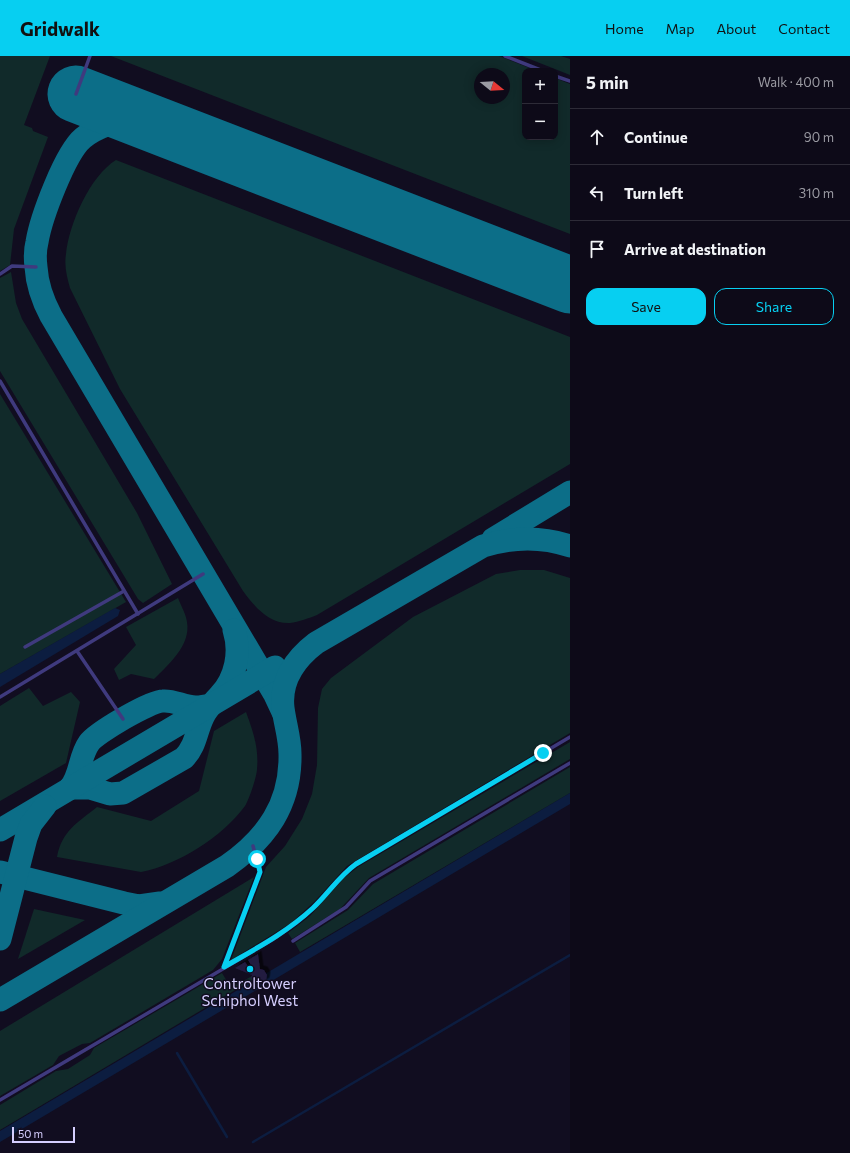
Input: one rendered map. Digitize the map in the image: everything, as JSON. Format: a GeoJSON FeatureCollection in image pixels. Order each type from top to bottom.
{"type":"FeatureCollection","features":[{"type":"Feature","properties":{"kind":"lane"},"geometry":{"type":"LineString","coordinates":[[76,94],[90,56]]}},
{"type":"Feature","properties":{"kind":"lane"},"geometry":{"type":"LineString","coordinates":[[505,56],[535,68]]}},
{"type":"Feature","properties":{"kind":"lane"},"geometry":{"type":"LineString","coordinates":[[558,77],[570,81]]}},
{"type":"Feature","properties":{"kind":"lane"},"geometry":{"type":"LineString","coordinates":[[0,274],[12,266],[36,267]]}},
{"type":"Feature","properties":{"kind":"lane"},"geometry":{"type":"LineString","coordinates":[[0,381],[138,614]]}},
{"type":"Feature","properties":{"kind":"lane"},"geometry":{"type":"LineString","coordinates":[[0,697],[203,574]]}},
{"type":"Feature","properties":{"kind":"lane"},"geometry":{"type":"LineString","coordinates":[[25,647],[124,591]]}},
{"type":"Feature","properties":{"kind":"lane"},"geometry":{"type":"LineString","coordinates":[[77,651],[123,719]]}},
{"type":"Feature","properties":{"kind":"lane"},"geometry":{"type":"LineString","coordinates":[[0,1100],[292,926],[314,907],[342,875],[356,864],[570,737]]}},
{"type":"Feature","properties":{"kind":"lane"},"geometry":{"type":"LineString","coordinates":[[293,941],[346,907],[370,881],[570,763]]}},
{"type":"Feature","properties":{"kind":"lane"},"geometry":{"type":"LineString","coordinates":[[224,967],[260,872],[253,846]]}},
{"type":"Feature","properties":{"kind":"green space"},"geometry":{"type":"Polygon","coordinates":[[[0,56],[50,56],[24,125],[32,128],[33,131],[48,137],[14,229],[10,265],[0,271],[0,56]]]}},
{"type":"Feature","properties":{"kind":"green space"},"geometry":{"type":"Polygon","coordinates":[[[111,56],[499,56],[529,68],[522,68],[522,140],[558,140],[558,79],[570,84],[570,234],[111,56]]]}},
{"type":"Feature","properties":{"kind":"green space"},"geometry":{"type":"Polygon","coordinates":[[[522,56],[561,56],[570,59],[570,75],[558,70],[558,68],[552,68],[522,56]]]}},
{"type":"Feature","properties":{"kind":"green space"},"geometry":{"type":"Polygon","coordinates":[[[116,160],[570,337],[570,464],[317,615],[300,621],[282,623],[275,621],[263,613],[243,591],[120,389],[70,288],[65,258],[71,229],[76,215],[82,202],[98,177],[116,160]]]}},
{"type":"Feature","properties":{"kind":"green space"},"geometry":{"type":"Polygon","coordinates":[[[11,272],[16,303],[22,319],[137,513],[172,584],[143,603],[138,599],[0,371],[0,278],[11,272]]]}},
{"type":"Feature","properties":{"kind":"green space"},"geometry":{"type":"Polygon","coordinates":[[[0,394],[126,602],[0,674],[0,394]]]}},
{"type":"Feature","properties":{"kind":"green space"},"geometry":{"type":"Polygon","coordinates":[[[520,570],[544,570],[570,578],[570,733],[347,866],[315,901],[291,923],[231,960],[266,867],[285,846],[302,819],[312,794],[317,765],[318,708],[322,689],[331,678],[413,617],[496,574],[520,570]]]}},
{"type":"Feature","properties":{"kind":"green space"},"geometry":{"type":"Polygon","coordinates":[[[178,598],[186,616],[187,630],[186,638],[178,654],[154,679],[131,674],[119,680],[114,669],[136,645],[126,627],[178,598]]]}},
{"type":"Feature","properties":{"kind":"green space"},"geometry":{"type":"Polygon","coordinates":[[[29,688],[43,706],[71,692],[80,702],[66,763],[0,801],[0,706],[29,688]]]}},
{"type":"Feature","properties":{"kind":"green space"},"geometry":{"type":"Polygon","coordinates":[[[246,712],[256,747],[257,772],[249,799],[245,806],[212,839],[170,863],[141,872],[57,857],[59,848],[71,828],[97,807],[151,821],[199,791],[214,731],[246,712]]]}},
{"type":"Feature","properties":{"kind":"green space"},"geometry":{"type":"Polygon","coordinates":[[[570,742],[570,759],[369,878],[340,909],[292,939],[288,933],[310,916],[344,878],[358,867],[570,742]]]}},
{"type":"Feature","properties":{"kind":"green space"},"geometry":{"type":"Polygon","coordinates":[[[570,767],[570,793],[300,952],[295,943],[348,910],[373,884],[570,767]]]}},
{"type":"Feature","properties":{"kind":"green space"},"geometry":{"type":"Polygon","coordinates":[[[254,877],[222,959],[213,970],[90,1043],[82,1044],[59,1056],[53,1065],[0,1096],[0,1031],[254,877]]]}},
{"type":"Feature","properties":{"kind":"green space"},"geometry":{"type":"Polygon","coordinates":[[[34,909],[85,920],[18,959],[34,909]]]}},
{"type":"Feature","properties":{"kind":"green space"},"geometry":{"type":"Polygon","coordinates":[[[222,973],[231,988],[252,976],[252,980],[0,1130],[0,1105],[56,1071],[68,1069],[90,1055],[94,1048],[222,973]]]}},
{"type":"Feature","properties":{"kind":"water"},"geometry":{"type":"Polygon","coordinates":[[[115,608],[120,610],[118,616],[0,687],[0,674],[115,608]]]}},
{"type":"Feature","properties":{"kind":"water"},"geometry":{"type":"Polygon","coordinates":[[[570,793],[570,804],[0,1142],[0,1131],[570,793]]]}},
{"type":"Feature","properties":{"kind":"building","name":"Controltower Schiphol West"},"geometry":{"type":"Polygon","coordinates":[[[258,954],[260,969],[264,970],[267,975],[266,981],[260,985],[254,984],[251,978],[252,975],[235,968],[245,962],[248,966],[251,965],[248,960],[258,954]]]}},
{"type":"Feature","properties":{"kind":"waterway"},"geometry":{"type":"LineString","coordinates":[[253,1142],[570,955]]}},
{"type":"Feature","properties":{"kind":"waterway"},"geometry":{"type":"LineString","coordinates":[[177,1053],[227,1137]]}},
{"type":"Feature","properties":{"kind":"taxiway"},"geometry":{"type":"LineString","coordinates":[[140,118],[125,120],[103,126],[89,133],[76,146],[69,157],[55,187],[39,231],[35,258],[39,286],[51,316],[275,695],[283,712]]}},
{"type":"Feature","properties":{"kind":"taxiway"},"geometry":{"type":"LineString","coordinates":[[493,539],[570,492]]}},
{"type":"Feature","properties":{"kind":"taxiway"},"geometry":{"type":"LineString","coordinates":[[0,1000],[227,866],[254,844],[274,818],[286,789],[289,772],[290,748],[283,708],[284,689],[290,671],[308,649],[483,546],[516,539],[537,539],[570,546]]}},
{"type":"Feature","properties":{"kind":"taxiway"},"geometry":{"type":"LineString","coordinates":[[70,788],[90,788],[110,794],[123,793],[184,758],[191,748],[205,714],[230,681],[237,656],[234,630]]}},
{"type":"Feature","properties":{"kind":"taxiway"},"geometry":{"type":"LineString","coordinates":[[0,830],[275,667]]}},
{"type":"Feature","properties":{"kind":"taxiway"},"geometry":{"type":"LineString","coordinates":[[70,788],[74,783],[83,754],[89,743],[102,732],[124,718],[156,702],[171,702],[192,707],[211,705]]}},
{"type":"Feature","properties":{"kind":"taxiway"},"geometry":{"type":"LineString","coordinates":[[0,939],[26,838],[31,824],[45,806]]}},
{"type":"Feature","properties":{"kind":"taxiway"},"geometry":{"type":"LineString","coordinates":[[0,872],[139,906],[160,903]]}},
{"type":"Feature","properties":{"kind":"runway"},"geometry":{"type":"LineString","coordinates":[[76,94],[570,285]]}},
{"type":"Feature","properties":{"kind":"place","name":"Controltower Schiphol West"},"geometry":{"type":"Point","coordinates":[250,969]}},
{"type":"Feature","properties":{"kind":"route"},"geometry":{"type":"LineString","coordinates":[[257,859],[260,872],[224,967],[272,940],[292,926],[314,907],[348,869],[543,753]]}}]}
